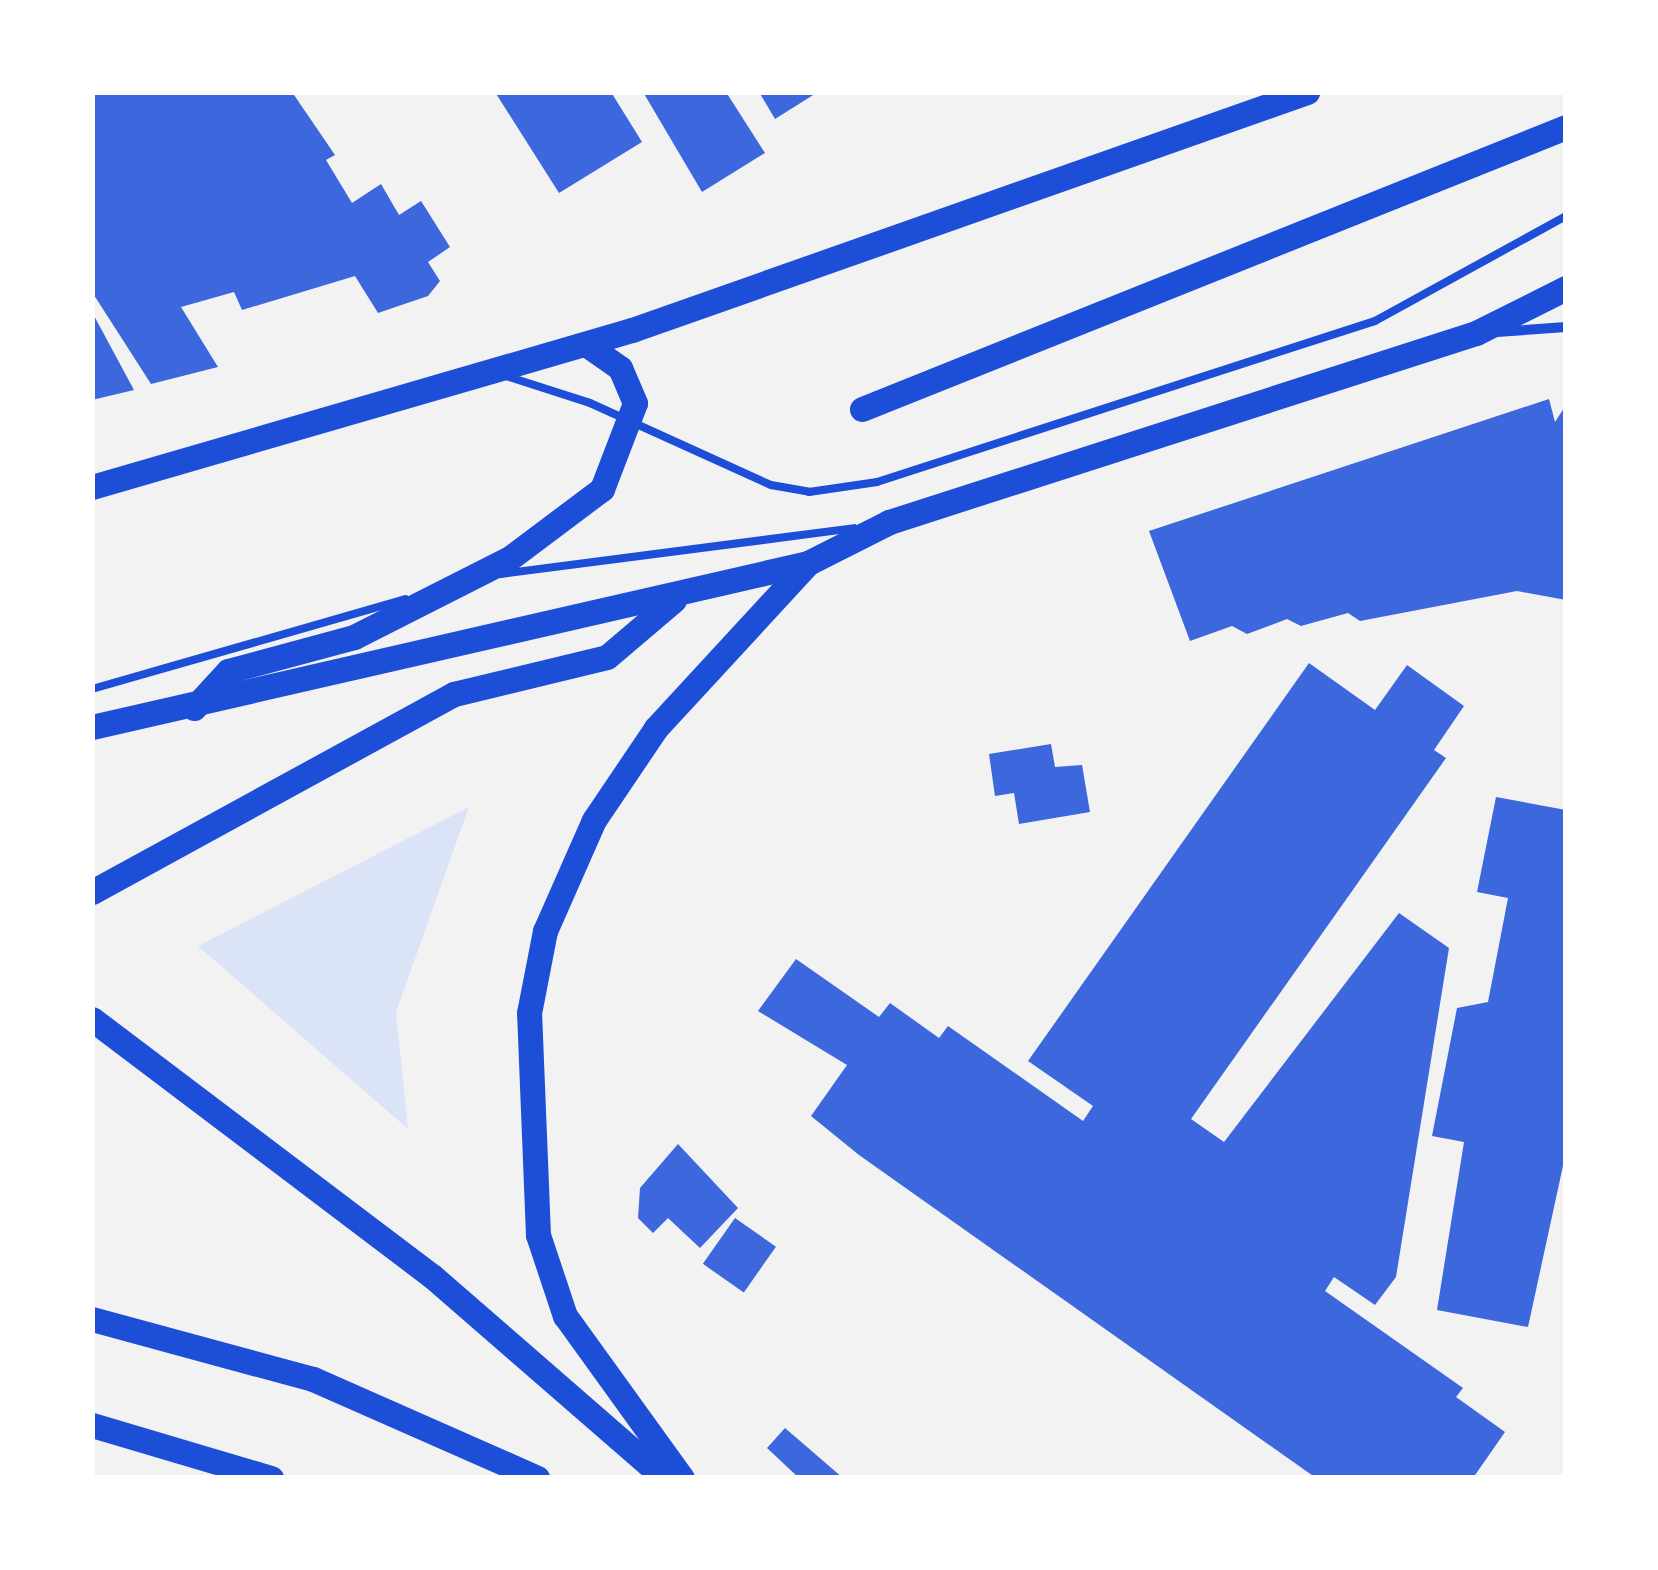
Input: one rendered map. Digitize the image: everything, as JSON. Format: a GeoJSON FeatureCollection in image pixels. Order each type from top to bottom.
{"type":"FeatureCollection","features":[{"type":"Feature","properties":{"kind":"main road"},"geometry":{"type":"LineString","coordinates":[[92,487],[588,345],[1274,99],[1308,92]]}},
{"type":"Feature","properties":{"kind":"main road"},"geometry":{"type":"LineString","coordinates":[[862,409],[1566,128]]}},
{"type":"Feature","properties":{"kind":"main road"},"geometry":{"type":"LineString","coordinates":[[92,727],[194,708],[678,597],[808,563],[888,522],[1476,334],[1566,288]]}},
{"type":"Feature","properties":{"kind":"main road"},"geometry":{"type":"LineString","coordinates":[[194,708],[228,671],[354,636],[457,584],[602,489],[634,422],[632,387],[588,345]]}},
{"type":"Feature","properties":{"kind":"main road"},"geometry":{"type":"LineString","coordinates":[[682,1478],[611,1391],[565,1316],[538,1235],[529,1013],[544,931],[594,820],[656,728],[808,563]]}},
{"type":"Feature","properties":{"kind":"main road"},"geometry":{"type":"LineString","coordinates":[[92,892],[454,694],[607,657],[678,597]]}},
{"type":"Feature","properties":{"kind":"main road"},"geometry":{"type":"LineString","coordinates":[[92,1018],[432,1276],[664,1478]]}},
{"type":"Feature","properties":{"kind":"main road"},"geometry":{"type":"LineString","coordinates":[[92,1319],[313,1379],[537,1478]]}},
{"type":"Feature","properties":{"kind":"main road"},"geometry":{"type":"LineString","coordinates":[[92,1425],[271,1478]]}},
{"type":"Feature","properties":{"kind":"street"},"geometry":{"type":"LineString","coordinates":[[1476,334],[1566,326]]}},
{"type":"Feature","properties":{"kind":"lane"},"geometry":{"type":"LineString","coordinates":[[491,371],[634,422],[771,485],[810,492],[877,482],[1376,321],[1566,216]]}},
{"type":"Feature","properties":{"kind":"lane"},"geometry":{"type":"LineString","coordinates":[[92,689],[457,584],[888,522]]}},
{"type":"Feature","properties":{"kind":"shaded area"},"geometry":{"type":"Polygon","coordinates":[[[469,807],[396,1012],[408,1129],[198,946],[469,807]]]}},
{"type":"Feature","properties":{"kind":"building"},"geometry":{"type":"Polygon","coordinates":[[[92,92],[292,92],[335,155],[326,160],[352,203],[381,184],[399,215],[421,201],[450,247],[428,262],[440,281],[428,296],[378,313],[355,276],[242,310],[234,292],[181,307],[218,367],[151,384],[92,292],[92,92]]]}},
{"type":"Feature","properties":{"kind":"building"},"geometry":{"type":"Polygon","coordinates":[[[495,92],[611,92],[642,142],[559,193],[495,92]]]}},
{"type":"Feature","properties":{"kind":"building"},"geometry":{"type":"Polygon","coordinates":[[[643,92],[726,92],[765,153],[702,192],[643,92]]]}},
{"type":"Feature","properties":{"kind":"building"},"geometry":{"type":"Polygon","coordinates":[[[759,92],[818,92],[775,119],[759,92]]]}},
{"type":"Feature","properties":{"kind":"building"},"geometry":{"type":"Polygon","coordinates":[[[92,312],[134,390],[92,400],[92,312]]]}},
{"type":"Feature","properties":{"kind":"building"},"geometry":{"type":"Polygon","coordinates":[[[1549,399],[1555,422],[1566,405],[1566,600],[1517,591],[1360,621],[1348,613],[1301,626],[1287,619],[1247,634],[1232,626],[1190,641],[1149,531],[1549,399]]]}},
{"type":"Feature","properties":{"kind":"building"},"geometry":{"type":"Polygon","coordinates":[[[1309,663],[1375,710],[1407,665],[1464,706],[1434,750],[1446,758],[1191,1119],[1224,1142],[1399,913],[1449,948],[1396,1277],[1375,1305],[1334,1277],[1325,1291],[1463,1388],[1456,1397],[1505,1432],[1473,1478],[1316,1478],[859,1155],[811,1116],[847,1065],[758,1011],[796,959],[879,1017],[890,1003],[939,1038],[948,1026],[1083,1121],[1093,1106],[1028,1061],[1309,663]]]}},
{"type":"Feature","properties":{"kind":"building"},"geometry":{"type":"Polygon","coordinates":[[[1051,744],[1055,767],[1082,765],[1090,812],[1019,824],[1014,793],[995,796],[989,754],[1051,744]]]}},
{"type":"Feature","properties":{"kind":"building"},"geometry":{"type":"Polygon","coordinates":[[[1496,797],[1566,810],[1566,1152],[1528,1327],[1437,1310],[1464,1142],[1432,1136],[1457,1008],[1488,1002],[1508,898],[1477,892],[1496,797]]]}},
{"type":"Feature","properties":{"kind":"building"},"geometry":{"type":"Polygon","coordinates":[[[678,1144],[738,1208],[700,1248],[668,1218],[653,1233],[638,1218],[640,1188],[678,1144]]]}},
{"type":"Feature","properties":{"kind":"building"},"geometry":{"type":"Polygon","coordinates":[[[735,1218],[776,1247],[744,1293],[703,1264],[735,1218]]]}},
{"type":"Feature","properties":{"kind":"building"},"geometry":{"type":"Polygon","coordinates":[[[785,1428],[843,1478],[799,1478],[767,1448],[785,1428]]]}}]}
